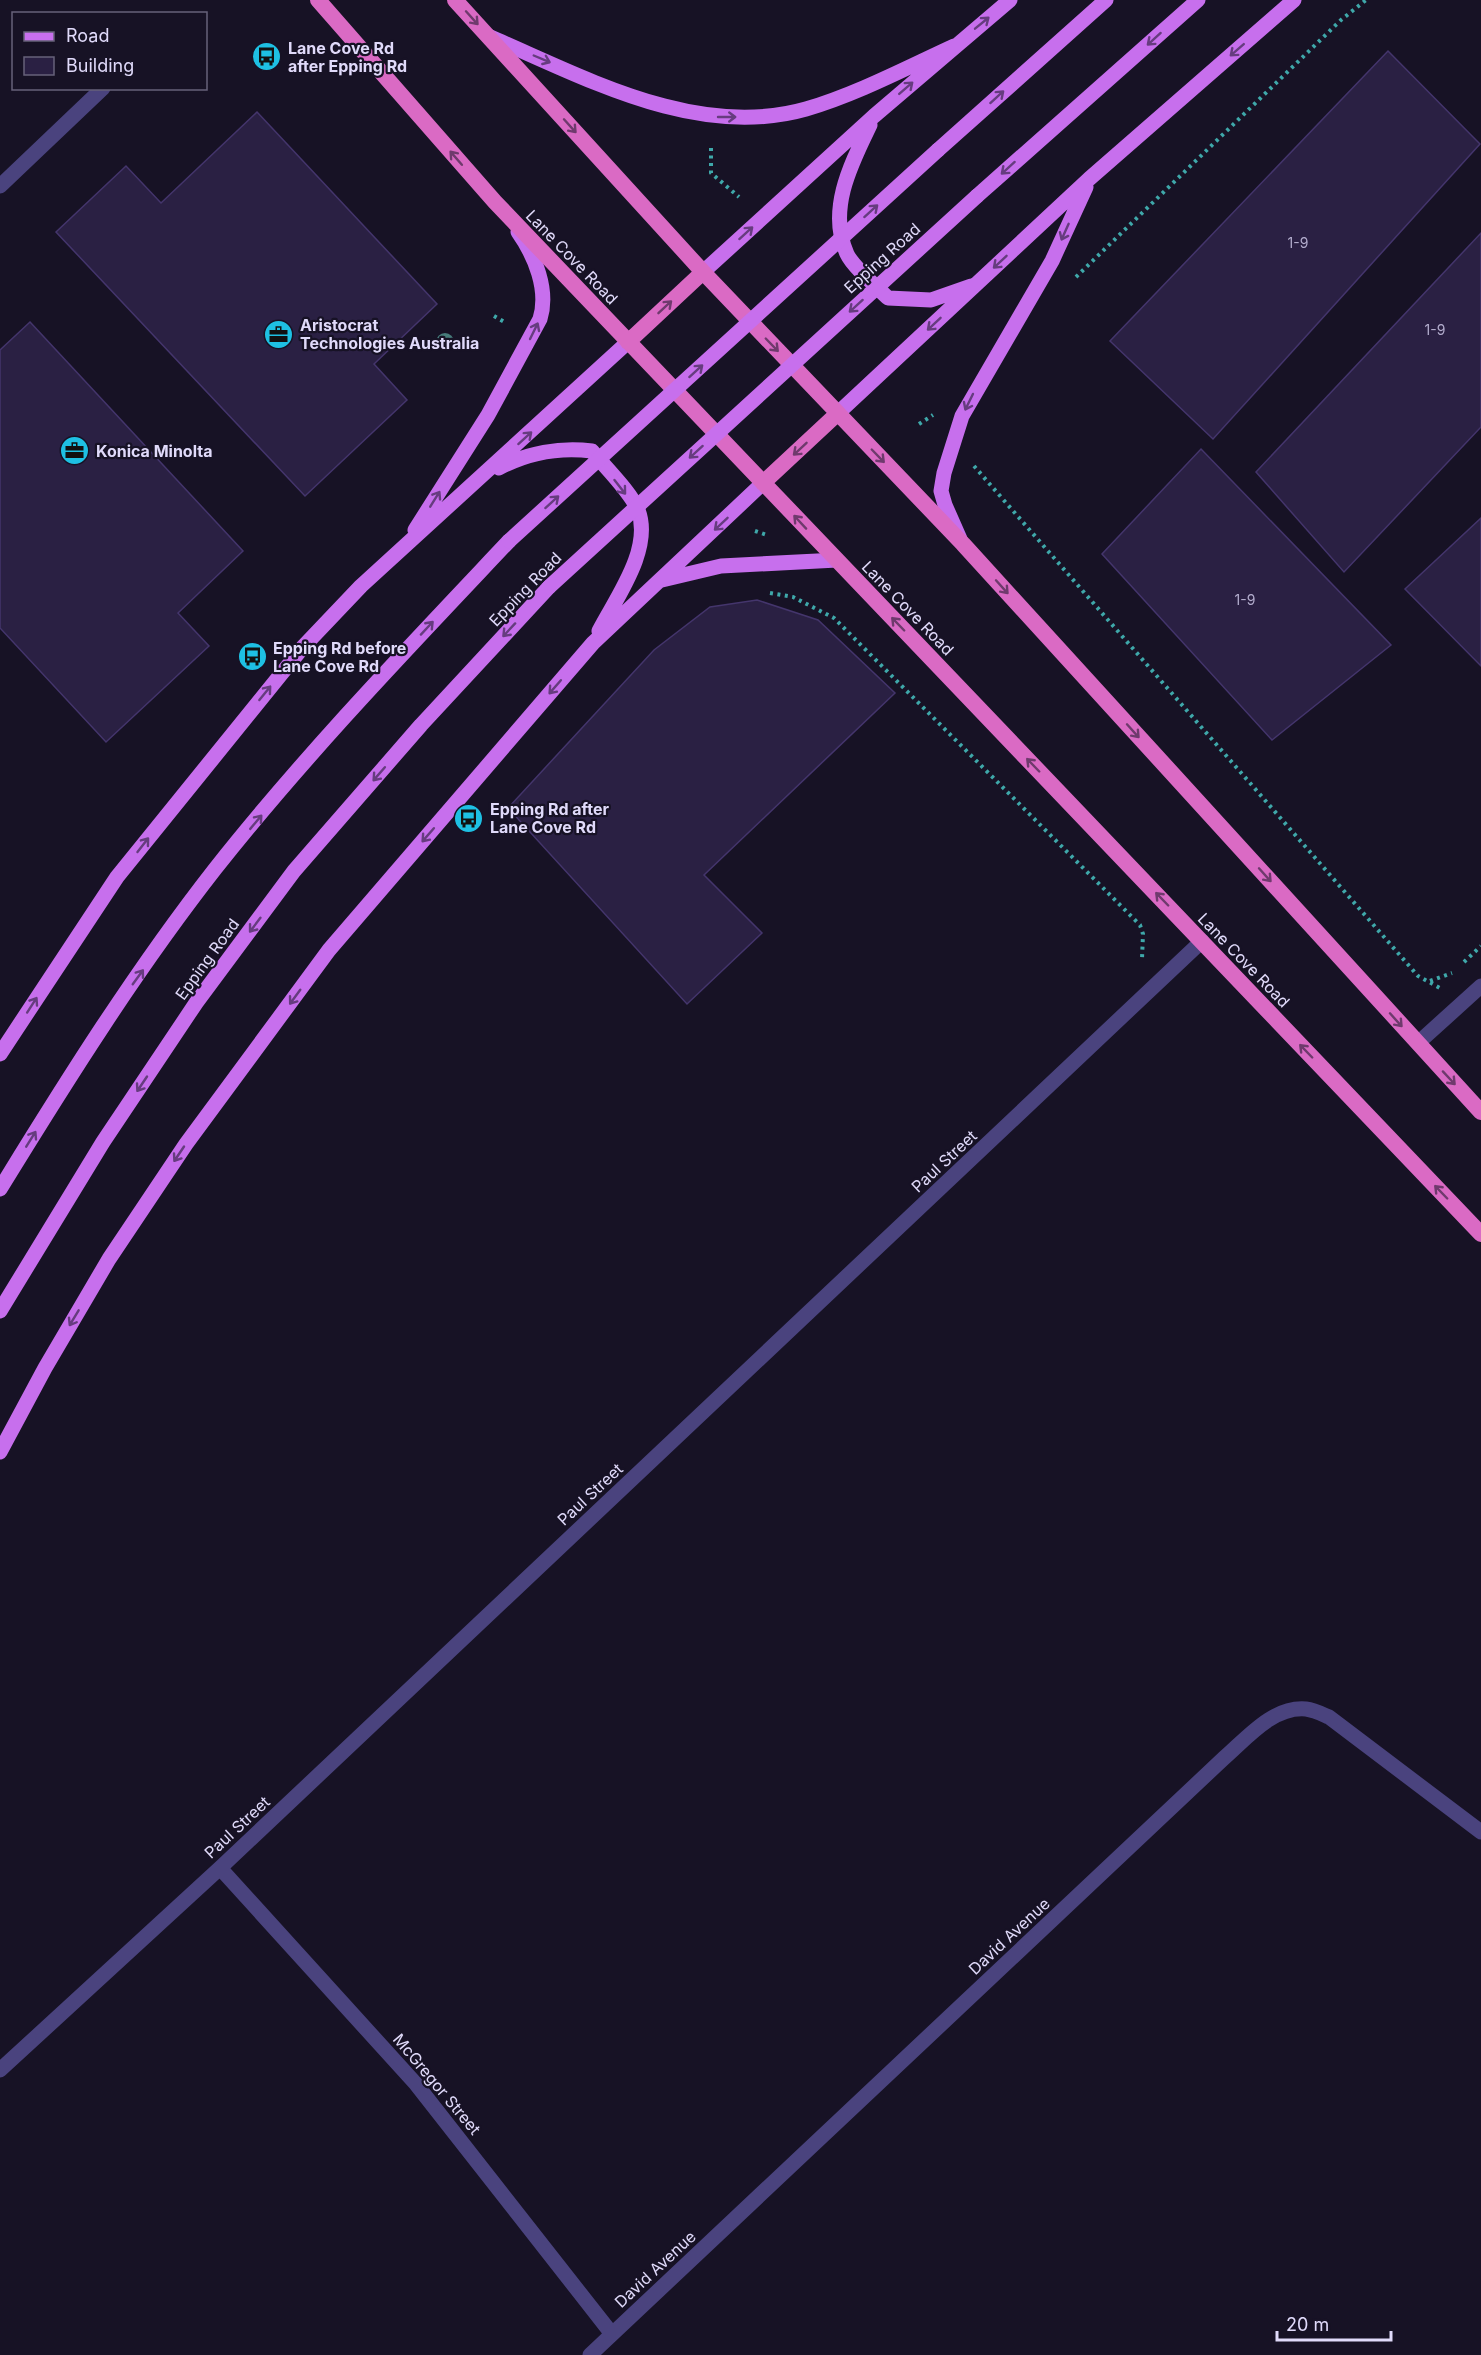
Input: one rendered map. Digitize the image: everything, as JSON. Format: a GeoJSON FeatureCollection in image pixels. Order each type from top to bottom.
{"type":"FeatureCollection","features":[{"type":"Feature","properties":{"kind":"highway","name":"Lane Cove Road"},"geometry":{"type":"LineString","coordinates":[[318,0],[495,202],[1481,1234]]}},
{"type":"Feature","properties":{"kind":"highway"},"geometry":{"type":"LineString","coordinates":[[455,0],[703,272],[963,544],[1481,1112]]}},
{"type":"Feature","properties":{"kind":"highway"},"geometry":{"type":"LineString","coordinates":[[628,342],[703,272]]}},
{"type":"Feature","properties":{"kind":"highway"},"geometry":{"type":"LineString","coordinates":[[764,483],[837,414]]}},
{"type":"Feature","properties":{"kind":"main road"},"geometry":{"type":"LineString","coordinates":[[703,272],[874,116],[1010,0]]}},
{"type":"Feature","properties":{"kind":"main road"},"geometry":{"type":"LineString","coordinates":[[0,1189],[84,1053],[215,870],[358,701],[509,541],[1106,0]]}},
{"type":"Feature","properties":{"kind":"main road","name":"Epping Road"},"geometry":{"type":"LineString","coordinates":[[0,1311],[103,1142],[196,1003],[294,872],[421,725],[549,587],[977,196],[1198,0]]}},
{"type":"Feature","properties":{"kind":"main road"},"geometry":{"type":"LineString","coordinates":[[837,414],[1089,179],[1294,0]]}},
{"type":"Feature","properties":{"kind":"main road"},"geometry":{"type":"LineString","coordinates":[[488,36],[599,84],[684,112],[713,117],[762,117],[806,109],[954,46]]}},
{"type":"Feature","properties":{"kind":"main road"},"geometry":{"type":"LineString","coordinates":[[874,116],[851,163],[841,195],[839,223],[847,255],[888,298],[931,300],[976,284]]}},
{"type":"Feature","properties":{"kind":"main road"},"geometry":{"type":"LineString","coordinates":[[963,544],[945,505],[941,490],[958,426],[973,393],[1052,261],[1089,179]]}},
{"type":"Feature","properties":{"kind":"main road"},"geometry":{"type":"LineString","coordinates":[[404,548],[488,415],[531,338],[545,304],[539,278],[526,244],[495,202]]}},
{"type":"Feature","properties":{"kind":"main road"},"geometry":{"type":"LineString","coordinates":[[0,1054],[117,877],[303,647],[361,586],[628,342]]}},
{"type":"Feature","properties":{"kind":"main road"},"geometry":{"type":"LineString","coordinates":[[480,478],[507,464],[546,452],[573,449],[592,451],[638,508],[642,524],[634,563],[593,642]]}},
{"type":"Feature","properties":{"kind":"main road"},"geometry":{"type":"LineString","coordinates":[[0,1452],[45,1368],[109,1259],[186,1144],[330,950],[593,642],[764,483]]}},
{"type":"Feature","properties":{"kind":"main road"},"geometry":{"type":"LineString","coordinates":[[659,581],[721,566],[837,560]]}},
{"type":"Feature","properties":{"kind":"street"},"geometry":{"type":"LineString","coordinates":[[0,186],[101,90]]}},
{"type":"Feature","properties":{"kind":"street","name":"Paul Street"},"geometry":{"type":"LineString","coordinates":[[0,2070],[220,1868],[1202,941]]}},
{"type":"Feature","properties":{"kind":"street"},"geometry":{"type":"LineString","coordinates":[[1418,1043],[1481,986]]}},
{"type":"Feature","properties":{"kind":"street","name":"David Avenue"},"geometry":{"type":"LineString","coordinates":[[590,2355],[1224,1758],[1258,1727],[1283,1712],[1307,1709],[1329,1717],[1481,1832]]}},
{"type":"Feature","properties":{"kind":"street","name":"McGregor Street"},"geometry":{"type":"LineString","coordinates":[[220,1868],[416,2084],[612,2334]]}},
{"type":"Feature","properties":{"kind":"path"},"geometry":{"type":"LineString","coordinates":[[1068,284],[1341,20],[1366,0]]}},
{"type":"Feature","properties":{"kind":"path"},"geometry":{"type":"LineString","coordinates":[[711,148],[711,173],[739,196]]}},
{"type":"Feature","properties":{"kind":"path"},"geometry":{"type":"LineString","coordinates":[[494,316],[508,323]]}},
{"type":"Feature","properties":{"kind":"path"},"geometry":{"type":"LineString","coordinates":[[972,464],[1418,976],[1438,986],[1458,1007]]}},
{"type":"Feature","properties":{"kind":"path"},"geometry":{"type":"LineString","coordinates":[[764,592],[793,597],[834,618],[992,774],[1140,925],[1144,944],[1140,966],[1159,983]]}},
{"type":"Feature","properties":{"kind":"path"},"geometry":{"type":"LineString","coordinates":[[1429,981],[1452,973],[1481,946]]}},
{"type":"Feature","properties":{"kind":"building"},"geometry":{"type":"Polygon","coordinates":[[[1388,51],[1480,144],[1213,439],[1110,341],[1388,51]]]}},
{"type":"Feature","properties":{"kind":"building","name":"Aristocrat Technologies Australia"},"geometry":{"type":"Polygon","coordinates":[[[257,112],[437,304],[374,364],[407,400],[305,496],[56,232],[126,166],[161,203],[257,112]]]}},
{"type":"Feature","properties":{"kind":"building"},"geometry":{"type":"Polygon","coordinates":[[[1481,233],[1481,427],[1344,572],[1256,472],[1481,233]]]}},
{"type":"Feature","properties":{"kind":"building","name":"Konica Minolta"},"geometry":{"type":"Polygon","coordinates":[[[30,322],[243,551],[178,613],[209,646],[106,742],[0,628],[0,350],[30,322]]]}},
{"type":"Feature","properties":{"kind":"building"},"geometry":{"type":"Polygon","coordinates":[[[1201,449],[1391,645],[1272,740],[1102,554],[1201,449]]]}},
{"type":"Feature","properties":{"kind":"building"},"geometry":{"type":"Polygon","coordinates":[[[1481,518],[1481,666],[1405,589],[1481,518]]]}},
{"type":"Feature","properties":{"kind":"building"},"geometry":{"type":"Polygon","coordinates":[[[757,600],[818,620],[895,693],[704,875],[762,933],[687,1004],[508,808],[654,650],[710,607],[757,600]]]}},
{"type":"Feature","properties":{"kind":"place","name":"Lane Cove Rd after Epping Rd"},"geometry":{"type":"Point","coordinates":[267,57]}},
{"type":"Feature","properties":{"kind":"place","name":"Aristocrat Technologies Australia"},"geometry":{"type":"Point","coordinates":[279,334]}},
{"type":"Feature","properties":{"kind":"place","name":"Konica Minolta"},"geometry":{"type":"Point","coordinates":[75,451]}},
{"type":"Feature","properties":{"kind":"place","name":"Epping Rd before Lane Cove Rd"},"geometry":{"type":"Point","coordinates":[252,657]}},
{"type":"Feature","properties":{"kind":"place","name":"Epping Rd after Lane Cove Rd"},"geometry":{"type":"Point","coordinates":[469,818]}}]}
